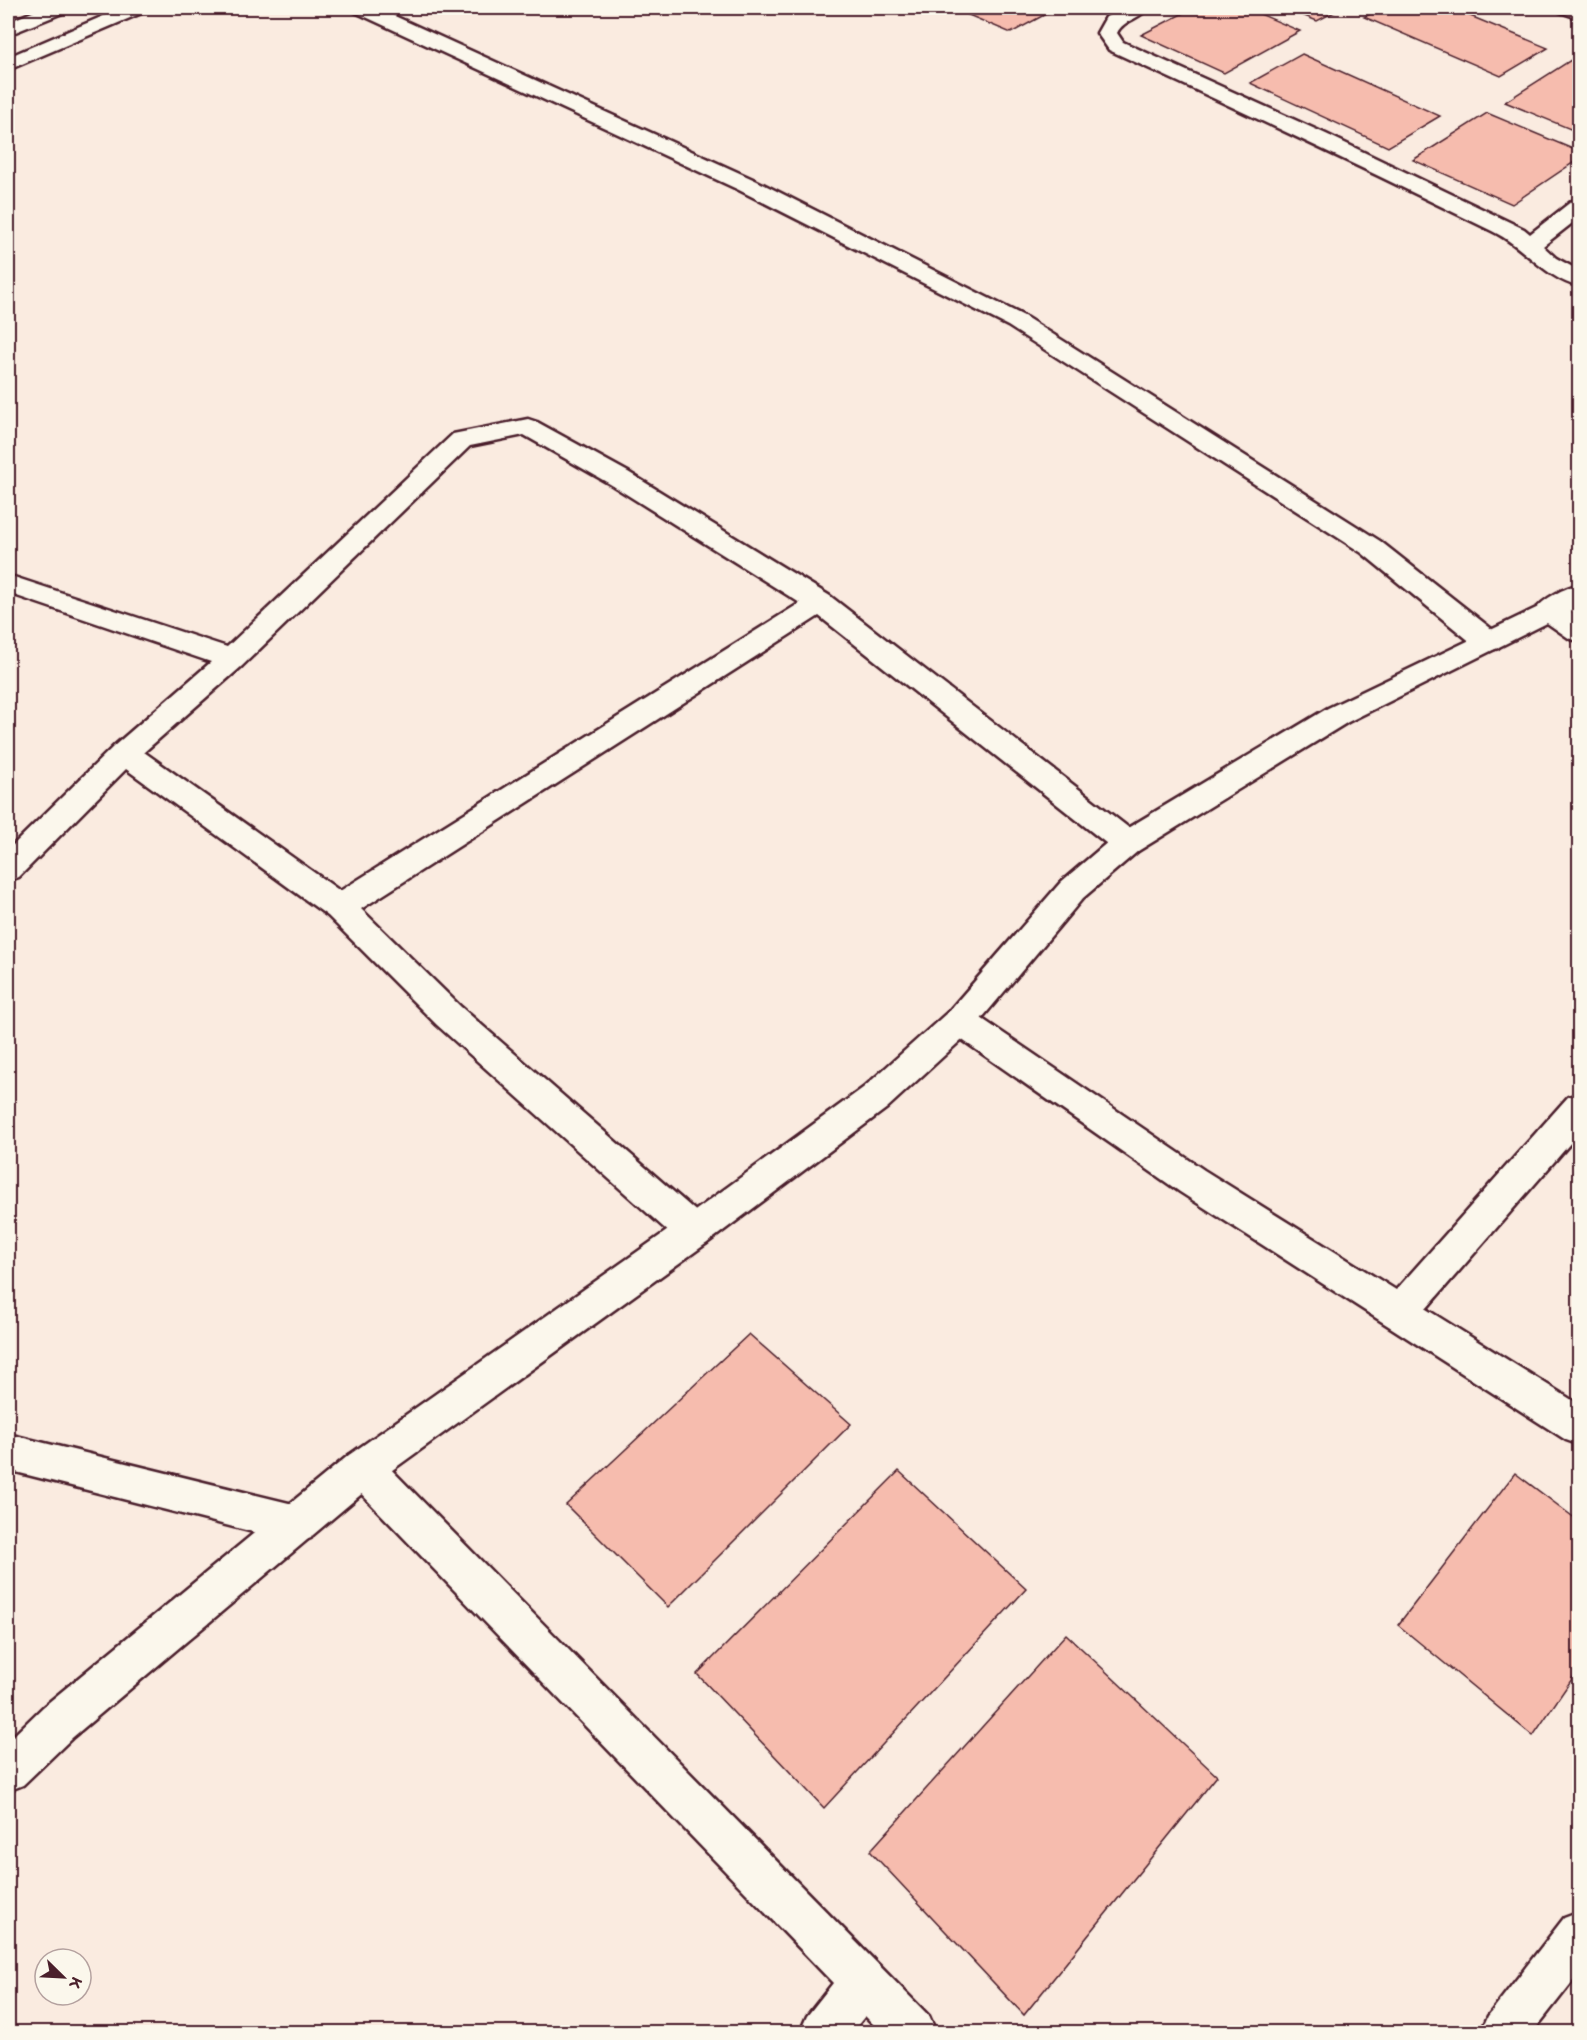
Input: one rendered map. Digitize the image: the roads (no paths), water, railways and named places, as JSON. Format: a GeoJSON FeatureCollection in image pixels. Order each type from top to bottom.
{"type":"FeatureCollection","features":[{"type":"Feature","properties":{"kind":"main road"},"geometry":{"type":"LineString","coordinates":[[8,28],[58,8]]}},
{"type":"Feature","properties":{"kind":"main road"},"geometry":{"type":"LineString","coordinates":[[8,64],[137,8]]}},
{"type":"Feature","properties":{"kind":"main road"},"geometry":{"type":"LineString","coordinates":[[362,8],[747,185],[1016,321],[1371,547],[1488,641]]}},
{"type":"Feature","properties":{"kind":"main road"},"geometry":{"type":"LineString","coordinates":[[1138,8],[1113,21],[1107,33],[1116,46],[1330,143],[1516,234],[1548,264],[1580,280]]}},
{"type":"Feature","properties":{"kind":"main road"},"geometry":{"type":"LineString","coordinates":[[1567,8],[1580,13]]}},
{"type":"Feature","properties":{"kind":"main road"},"geometry":{"type":"LineString","coordinates":[[1528,246],[1580,206]]}},
{"type":"Feature","properties":{"kind":"main road"},"geometry":{"type":"LineString","coordinates":[[8,869],[124,753],[232,659],[462,440],[528,427],[619,477],[820,603],[1127,843]]}},
{"type":"Feature","properties":{"kind":"main road"},"geometry":{"type":"LineString","coordinates":[[8,584],[232,659]]}},
{"type":"Feature","properties":{"kind":"main road"},"geometry":{"type":"LineString","coordinates":[[8,1770],[58,1722],[363,1468],[694,1232],[875,1098],[960,1021],[1072,890],[1127,843],[1338,715],[1549,611],[1580,593]]}},
{"type":"Feature","properties":{"kind":"main road"},"geometry":{"type":"LineString","coordinates":[[339,907],[820,603]]}},
{"type":"Feature","properties":{"kind":"main road"},"geometry":{"type":"LineString","coordinates":[[1549,611],[1580,632]]}},
{"type":"Feature","properties":{"kind":"main road"},"geometry":{"type":"LineString","coordinates":[[124,753],[339,907],[449,1016],[694,1232]]}},
{"type":"Feature","properties":{"kind":"main road"},"geometry":{"type":"LineString","coordinates":[[960,1021],[1192,1181],[1580,1427]]}},
{"type":"Feature","properties":{"kind":"main road"},"geometry":{"type":"LineString","coordinates":[[1399,1313],[1580,1107]]}},
{"type":"Feature","properties":{"kind":"main road"},"geometry":{"type":"LineString","coordinates":[[8,1452],[297,1524]]}},
{"type":"Feature","properties":{"kind":"main road"},"geometry":{"type":"LineString","coordinates":[[363,1468],[913,2032]]}},
{"type":"Feature","properties":{"kind":"main road"},"geometry":{"type":"LineString","coordinates":[[1504,2032],[1580,1934]]}},
{"type":"Feature","properties":{"kind":"main road"},"geometry":{"type":"LineString","coordinates":[[823,2032],[863,1983]]}}]}
